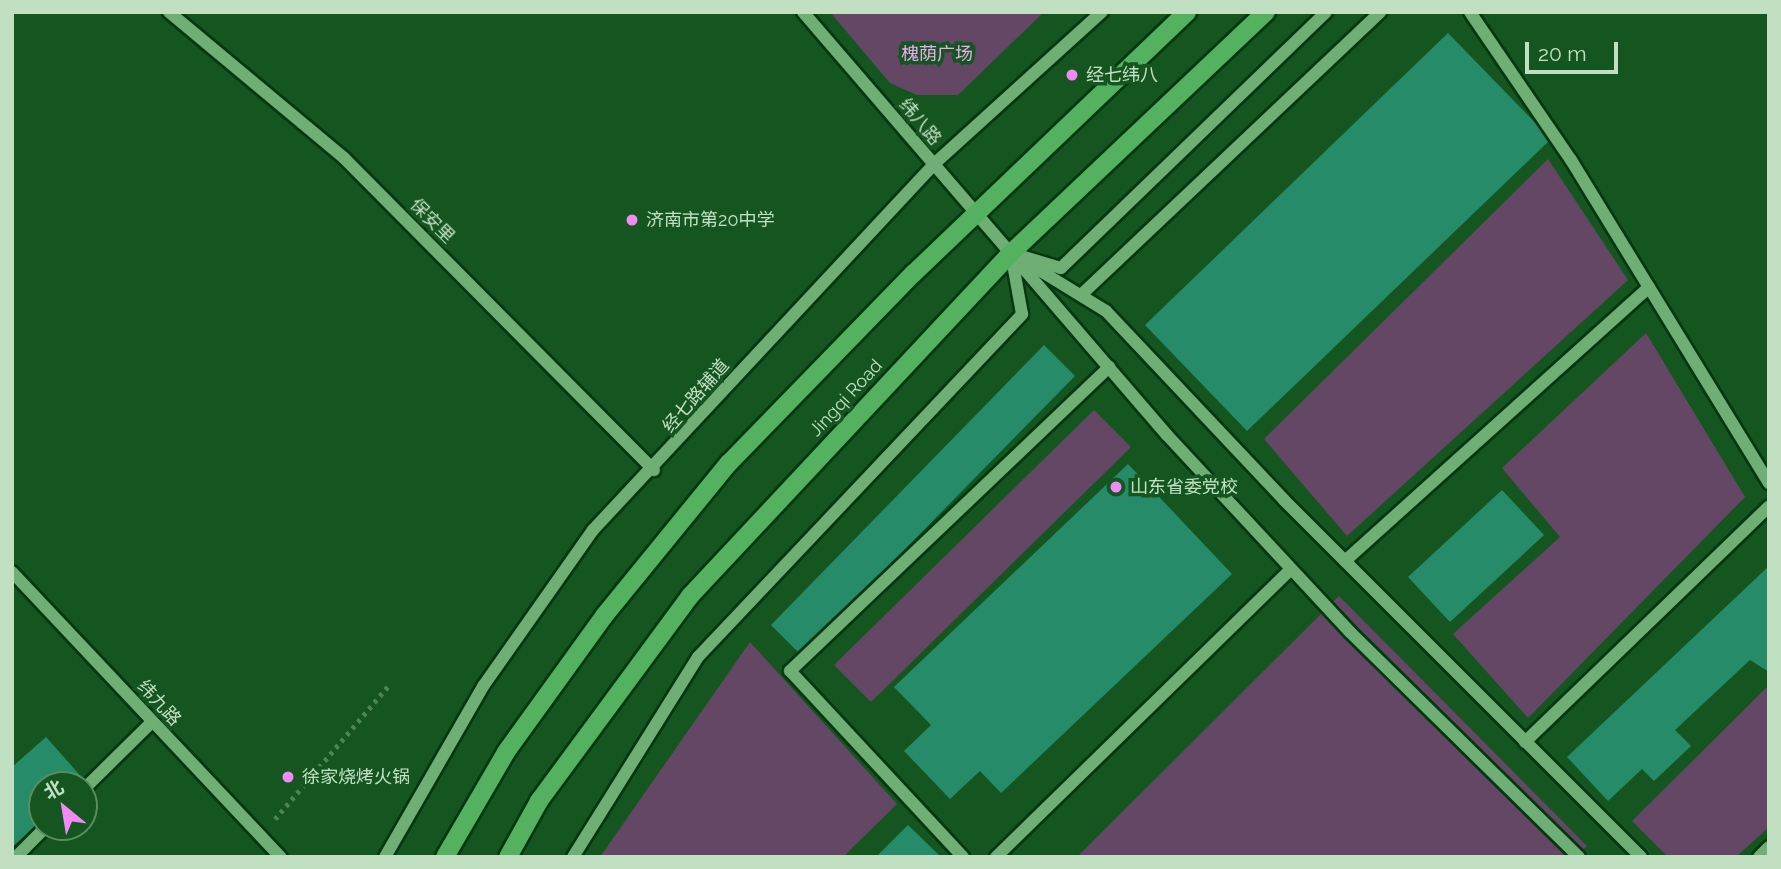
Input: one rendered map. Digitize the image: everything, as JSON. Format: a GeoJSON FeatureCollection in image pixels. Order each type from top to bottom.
{"type":"FeatureCollection","features":[{"type":"Feature","properties":{"kind":"main road"},"geometry":{"type":"LineString","coordinates":[[445,857],[506,752],[604,617],[729,463],[976,215],[1187,12]]}},
{"type":"Feature","properties":{"kind":"main road","name":"Jingqi Road"},"geometry":{"type":"LineString","coordinates":[[508,857],[539,801],[690,596],[1011,253],[1266,12]]}},
{"type":"Feature","properties":{"kind":"street","name":"保安里"},"geometry":{"type":"LineString","coordinates":[[169,12],[344,158],[654,471]]}},
{"type":"Feature","properties":{"kind":"street","name":"纬八路"},"geometry":{"type":"LineString","coordinates":[[803,12],[1011,253]]}},
{"type":"Feature","properties":{"kind":"street","name":"经七路辅道"},"geometry":{"type":"LineString","coordinates":[[385,857],[484,685],[593,530],[654,471],[933,165],[1102,12]]}},
{"type":"Feature","properties":{"kind":"street"},"geometry":{"type":"LineString","coordinates":[[1011,253],[1061,268],[1326,12]]}},
{"type":"Feature","properties":{"kind":"street"},"geometry":{"type":"LineString","coordinates":[[1081,295],[1380,12]]}},
{"type":"Feature","properties":{"kind":"street"},"geometry":{"type":"LineString","coordinates":[[1470,12],[1649,287],[1769,483]]}},
{"type":"Feature","properties":{"kind":"street"},"geometry":{"type":"LineString","coordinates":[[1011,253],[1106,311],[1345,561],[1641,857]]}},
{"type":"Feature","properties":{"kind":"street"},"geometry":{"type":"LineString","coordinates":[[1011,253],[1109,367],[1291,569],[1579,857]]}},
{"type":"Feature","properties":{"kind":"street"},"geometry":{"type":"LineString","coordinates":[[573,857],[698,657],[1022,314],[1011,253]]}},
{"type":"Feature","properties":{"kind":"street"},"geometry":{"type":"LineString","coordinates":[[1345,561],[1649,287]]}},
{"type":"Feature","properties":{"kind":"street"},"geometry":{"type":"LineString","coordinates":[[963,857],[790,671],[1109,367]]}},
{"type":"Feature","properties":{"kind":"street"},"geometry":{"type":"LineString","coordinates":[[1525,742],[1769,506]]}},
{"type":"Feature","properties":{"kind":"street"},"geometry":{"type":"LineString","coordinates":[[996,857],[1291,569]]}},
{"type":"Feature","properties":{"kind":"street","name":"纬九路"},"geometry":{"type":"LineString","coordinates":[[12,572],[281,857]]}},
{"type":"Feature","properties":{"kind":"street"},"geometry":{"type":"LineString","coordinates":[[98,775],[152,722]]}},
{"type":"Feature","properties":{"kind":"street"},"geometry":{"type":"LineString","coordinates":[[16,857],[32,841]]}},
{"type":"Feature","properties":{"kind":"street"},"geometry":{"type":"LineString","coordinates":[[1759,857],[1769,847]]}},
{"type":"Feature","properties":{"kind":"path"},"geometry":{"type":"LineString","coordinates":[[261,835],[390,685]]}},
{"type":"Feature","properties":{"kind":"green space","name":"槐荫广场"},"geometry":{"type":"Polygon","coordinates":[[[830,12],[1044,12],[958,95],[917,95],[890,83],[830,12]]]}},
{"type":"Feature","properties":{"kind":"green space"},"geometry":{"type":"Polygon","coordinates":[[[1548,159],[1628,280],[1347,536],[1264,439],[1548,159]]]}},
{"type":"Feature","properties":{"kind":"green space"},"geometry":{"type":"Polygon","coordinates":[[[1646,333],[1745,497],[1528,718],[1453,634],[1560,537],[1502,468],[1646,333]]]}},
{"type":"Feature","properties":{"kind":"green space"},"geometry":{"type":"Polygon","coordinates":[[[1094,410],[1131,447],[871,702],[834,665],[1094,410]]]}},
{"type":"Feature","properties":{"kind":"green space"},"geometry":{"type":"Polygon","coordinates":[[[1339,596],[1587,846],[1575,857],[1077,857],[1339,596]]]}},
{"type":"Feature","properties":{"kind":"green space"},"geometry":{"type":"Polygon","coordinates":[[[750,642],[897,804],[843,857],[600,857],[750,642]]]}},
{"type":"Feature","properties":{"kind":"green space"},"geometry":{"type":"Polygon","coordinates":[[[1769,685],[1769,827],[1736,857],[1668,857],[1632,821],[1769,685]]]}},
{"type":"Feature","properties":{"kind":"building"},"geometry":{"type":"Polygon","coordinates":[[[1448,33],[1551,139],[1247,431],[1145,325],[1448,33]]]}},
{"type":"Feature","properties":{"kind":"building"},"geometry":{"type":"Polygon","coordinates":[[[1044,345],[1075,376],[801,655],[771,625],[1044,345]]]}},
{"type":"Feature","properties":{"kind":"building"},"geometry":{"type":"Polygon","coordinates":[[[1128,464],[1232,574],[1001,793],[980,771],[950,799],[904,751],[931,725],[894,687],[1128,464]]]}},
{"type":"Feature","properties":{"kind":"building"},"geometry":{"type":"Polygon","coordinates":[[[1502,490],[1544,535],[1450,622],[1408,577],[1502,490]]]}},
{"type":"Feature","properties":{"kind":"building"},"geometry":{"type":"Polygon","coordinates":[[[1769,566],[1769,672],[1750,660],[1675,730],[1691,746],[1654,781],[1642,769],[1608,801],[1567,757],[1769,566]]]}},
{"type":"Feature","properties":{"kind":"building"},"geometry":{"type":"Polygon","coordinates":[[[46,737],[76,771],[28,771],[28,833],[12,847],[12,767],[46,737]]]}},
{"type":"Feature","properties":{"kind":"building"},"geometry":{"type":"Polygon","coordinates":[[[908,825],[941,857],[876,857],[908,825]]]}},
{"type":"Feature","properties":{"kind":"place","name":"经七纬八"},"geometry":{"type":"Point","coordinates":[1072,75]}},
{"type":"Feature","properties":{"kind":"place","name":"济南市第20中学"},"geometry":{"type":"Point","coordinates":[632,220]}},
{"type":"Feature","properties":{"kind":"place","name":"山东省委党校"},"geometry":{"type":"Point","coordinates":[1116,487]}},
{"type":"Feature","properties":{"kind":"place","name":"徐家烧烤火锅"},"geometry":{"type":"Point","coordinates":[288,777]}}]}
